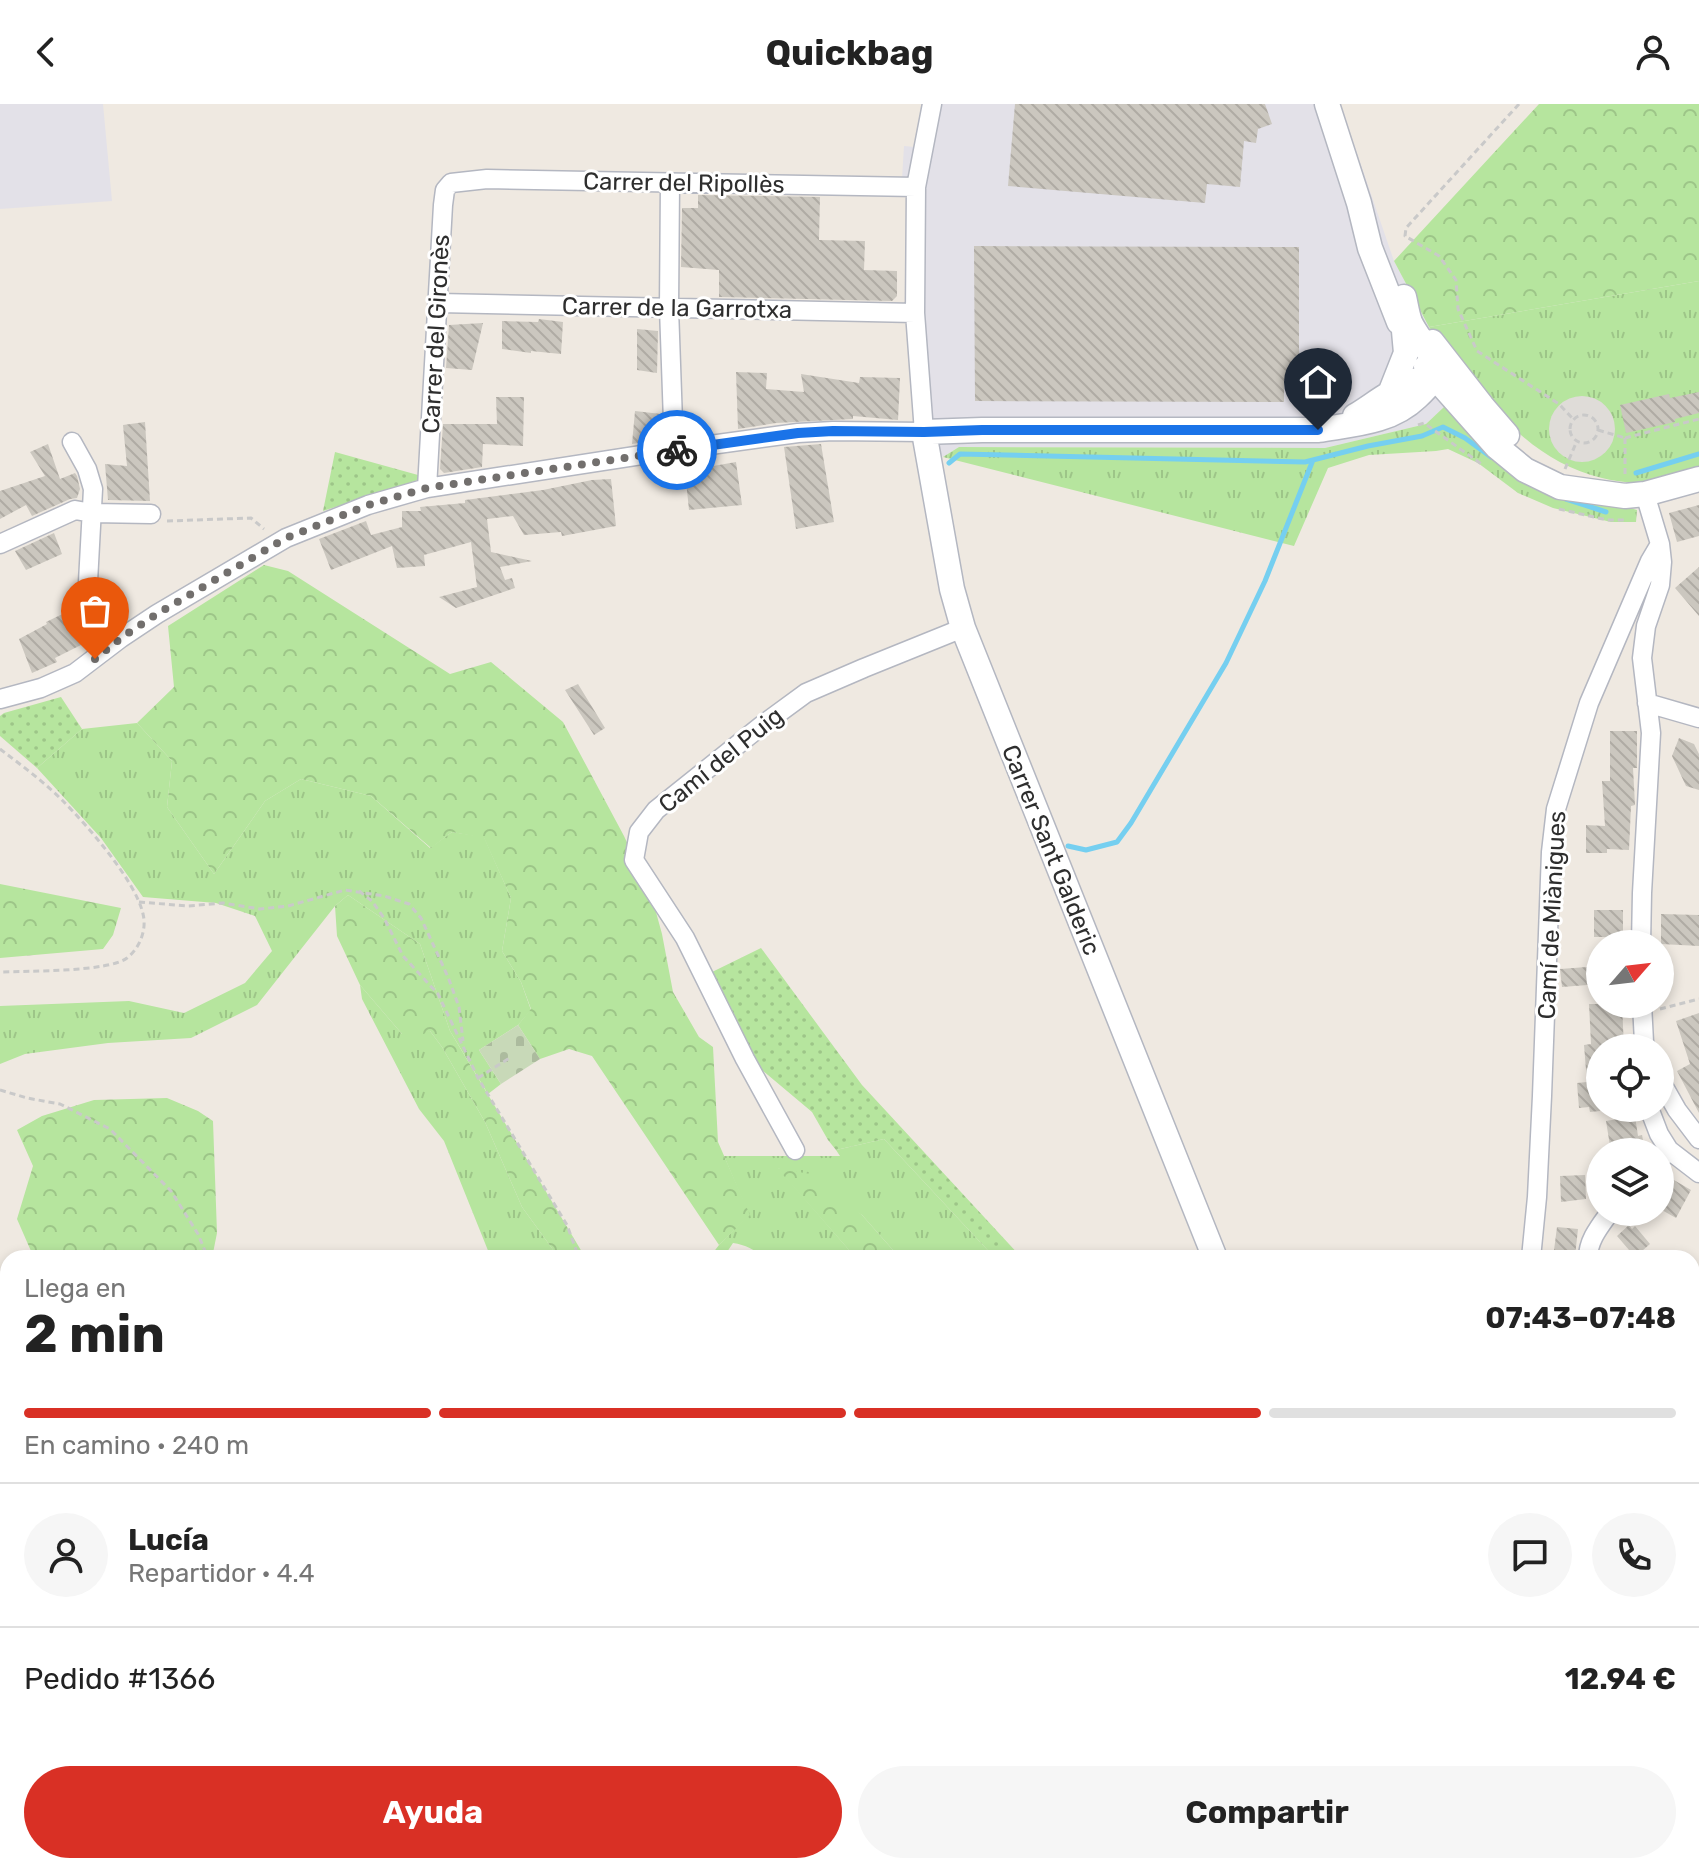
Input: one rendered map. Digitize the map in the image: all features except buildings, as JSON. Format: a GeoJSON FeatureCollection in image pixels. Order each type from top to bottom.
{"type":"FeatureCollection","features":[{"type":"Feature","properties":{"kind":"street"},"geometry":{"type":"LineString","coordinates":[[924,432],[915,313],[916,187],[932,104]]}},
{"type":"Feature","properties":{"kind":"street"},"geometry":{"type":"LineString","coordinates":[[1327,104],[1370,248],[1404,331],[1433,377],[1497,447],[1525,470],[1560,487],[1635,495],[1699,479]]}},
{"type":"Feature","properties":{"kind":"street","name":"Carrer del Ripollès"},"geometry":{"type":"LineString","coordinates":[[451,183],[487,179],[916,187]]}},
{"type":"Feature","properties":{"kind":"street","name":"Carrer del Gironès"},"geometry":{"type":"LineString","coordinates":[[427,488],[443,205],[445,190],[451,183]]}},
{"type":"Feature","properties":{"kind":"street"},"geometry":{"type":"LineString","coordinates":[[670,183],[669,308],[674,450]]}},
{"type":"Feature","properties":{"kind":"street"},"geometry":{"type":"LineString","coordinates":[[1359,203],[1404,297],[1425,332],[1508,436]]}},
{"type":"Feature","properties":{"kind":"street"},"geometry":{"type":"LineString","coordinates":[[1404,297],[1410,321],[1434,362],[1433,377]]}},
{"type":"Feature","properties":{"kind":"street","name":"Carrer de la Garrotxa"},"geometry":{"type":"LineString","coordinates":[[439,303],[915,313]]}},
{"type":"Feature","properties":{"kind":"street"},"geometry":{"type":"LineString","coordinates":[[1404,331],[1413,412]]}},
{"type":"Feature","properties":{"kind":"street"},"geometry":{"type":"LineString","coordinates":[[1413,412],[1411,382],[1433,377],[1452,385],[1483,420],[1562,476],[1596,492]]}},
{"type":"Feature","properties":{"kind":"street"},"geometry":{"type":"LineString","coordinates":[[0,699],[41,688],[75,673],[121,638],[279,542],[368,505],[427,488],[810,432],[1318,430],[1339,427],[1381,401],[1413,412],[1435,406],[1466,414]]}},
{"type":"Feature","properties":{"kind":"street","name":"Carrer Sant Galderic"},"geometry":{"type":"LineString","coordinates":[[924,432],[952,589],[963,628],[1212,1250]]}},
{"type":"Feature","properties":{"kind":"street"},"geometry":{"type":"LineString","coordinates":[[72,442],[87,469],[93,489],[88,582],[121,638]]}},
{"type":"Feature","properties":{"kind":"street"},"geometry":{"type":"LineString","coordinates":[[1635,495],[1660,544],[1662,562],[1660,585],[1646,626],[1642,658],[1651,733],[1641,930]]}},
{"type":"Feature","properties":{"kind":"street"},"geometry":{"type":"LineString","coordinates":[[0,544],[75,510],[151,514]]}},
{"type":"Feature","properties":{"kind":"street","name":"Camí de Miànigues"},"geometry":{"type":"LineString","coordinates":[[1532,1250],[1537,1197],[1551,852],[1556,809],[1589,703],[1660,544]]}},
{"type":"Feature","properties":{"kind":"street","name":"Camí del Puig"},"geometry":{"type":"LineString","coordinates":[[795,1150],[745,1059],[685,938],[634,860],[639,832],[656,810],[806,693],[963,628]]}},
{"type":"Feature","properties":{"kind":"street"},"geometry":{"type":"LineString","coordinates":[[1647,703],[1699,718]]}},
{"type":"Feature","properties":{"kind":"street"},"geometry":{"type":"LineString","coordinates":[[1674,1105],[1699,1139]]}},
{"type":"Feature","properties":{"kind":"street"},"geometry":{"type":"LineString","coordinates":[[1674,1160],[1699,1173]]}},
{"type":"Feature","properties":{"kind":"street"},"geometry":{"type":"LineString","coordinates":[[1588,1250],[1601,1226]]}},
{"type":"Feature","properties":{"kind":"path"},"geometry":{"type":"LineString","coordinates":[[1519,104],[1406,228],[1405,236],[1439,256],[1456,280],[1458,309],[1477,351],[1559,404],[1573,419]]}},
{"type":"Feature","properties":{"kind":"path"},"geometry":{"type":"LineString","coordinates":[[1413,412],[1444,438]]}},
{"type":"Feature","properties":{"kind":"path"},"geometry":{"type":"LineString","coordinates":[[1579,415],[1594,418],[1598,430],[1593,440],[1576,442],[1570,433],[1573,419],[1579,415]]}},
{"type":"Feature","properties":{"kind":"path"},"geometry":{"type":"LineString","coordinates":[[1598,430],[1625,438],[1699,419]]}},
{"type":"Feature","properties":{"kind":"path"},"geometry":{"type":"LineString","coordinates":[[1625,438],[1635,495]]}},
{"type":"Feature","properties":{"kind":"path"},"geometry":{"type":"LineString","coordinates":[[1562,476],[1576,442]]}},
{"type":"Feature","properties":{"kind":"path"},"geometry":{"type":"LineString","coordinates":[[151,514],[160,522],[251,518],[279,542]]}},
{"type":"Feature","properties":{"kind":"path"},"geometry":{"type":"LineString","coordinates":[[0,749],[61,799],[100,841],[134,890],[144,916],[140,943],[125,959],[97,967],[0,972]]}},
{"type":"Feature","properties":{"kind":"path"},"geometry":{"type":"LineString","coordinates":[[139,902],[188,906],[223,903],[260,909],[288,906],[345,890],[384,896],[409,904],[421,918],[459,1007],[463,1044]]}},
{"type":"Feature","properties":{"kind":"path"},"geometry":{"type":"LineString","coordinates":[[359,891],[372,901],[384,918],[403,956],[438,994],[478,1078],[567,1225],[576,1250]]}},
{"type":"Feature","properties":{"kind":"path"},"geometry":{"type":"LineString","coordinates":[[1674,1003],[1699,999]]}},
{"type":"Feature","properties":{"kind":"path"},"geometry":{"type":"LineString","coordinates":[[478,1078],[511,1057]]}},
{"type":"Feature","properties":{"kind":"path"},"geometry":{"type":"LineString","coordinates":[[0,1090],[60,1104],[110,1129],[171,1191],[205,1250]]}},
{"type":"Feature","properties":{"kind":"shaded area"},"geometry":{"type":"Polygon","coordinates":[[[0,104],[103,104],[112,201],[0,209],[0,104]]]}},
{"type":"Feature","properties":{"kind":"shaded area"},"geometry":{"type":"Polygon","coordinates":[[[924,104],[1340,104],[1394,261],[1429,327],[1471,382],[1426,424],[1325,448],[959,447],[943,457],[916,420],[910,200],[902,179],[904,146],[915,147],[924,104]]]}},
{"type":"Feature","properties":{"kind":"shaded area"},"geometry":{"type":"Polygon","coordinates":[[[1575,396],[1589,396],[1601,401],[1610,410],[1615,429],[1613,442],[1606,453],[1589,462],[1575,462],[1563,457],[1554,448],[1549,436],[1549,422],[1554,410],[1563,401],[1575,396]]]}},
{"type":"Feature","properties":{"kind":"green space"},"geometry":{"type":"Polygon","coordinates":[[[1539,104],[1699,104],[1699,281],[1429,327],[1394,261],[1539,104]]]}},
{"type":"Feature","properties":{"kind":"green space"},"geometry":{"type":"Polygon","coordinates":[[[1699,281],[1699,468],[1655,480],[1630,482],[1607,479],[1574,469],[1548,455],[1504,419],[1429,327],[1699,281]]]}},
{"type":"Feature","properties":{"kind":"green space"},"geometry":{"type":"Polygon","coordinates":[[[1444,407],[1487,444],[1589,496],[1637,510],[1636,522],[1611,522],[1553,508],[1518,493],[1478,463],[1448,449],[1369,455],[1328,468],[1294,546],[943,457],[959,447],[1325,448],[1426,424],[1444,407]]]}},
{"type":"Feature","properties":{"kind":"green space"},"geometry":{"type":"Polygon","coordinates":[[[335,452],[418,475],[418,480],[323,511],[335,452]]]}},
{"type":"Feature","properties":{"kind":"green space"},"geometry":{"type":"Polygon","coordinates":[[[264,565],[288,571],[450,674],[491,662],[563,722],[651,894],[673,992],[699,1037],[713,1047],[718,1142],[750,1215],[719,1245],[592,1056],[569,1049],[540,1059],[518,1025],[531,1009],[521,982],[502,951],[511,898],[484,838],[452,832],[431,848],[371,796],[301,779],[265,801],[214,874],[167,807],[172,761],[137,723],[174,687],[168,626],[264,565]]]}},
{"type":"Feature","properties":{"kind":"green space"},"geometry":{"type":"Polygon","coordinates":[[[61,697],[82,729],[37,768],[0,736],[0,716],[61,697]]]}},
{"type":"Feature","properties":{"kind":"green space"},"geometry":{"type":"Polygon","coordinates":[[[137,723],[172,761],[167,807],[214,874],[265,801],[301,779],[371,796],[430,848],[452,832],[484,837],[511,898],[502,951],[521,982],[531,1010],[518,1025],[479,1050],[501,1084],[488,1094],[450,1031],[420,944],[348,895],[335,906],[257,1005],[191,1038],[108,1043],[25,1054],[0,1064],[0,1006],[129,1001],[184,1013],[245,983],[272,951],[255,916],[216,903],[143,897],[101,838],[37,768],[82,729],[137,723]]]}},
{"type":"Feature","properties":{"kind":"green space"},"geometry":{"type":"Polygon","coordinates":[[[0,884],[121,908],[113,935],[103,949],[0,958],[0,884]]]}},
{"type":"Feature","properties":{"kind":"green space"},"geometry":{"type":"Polygon","coordinates":[[[348,895],[420,944],[450,1031],[581,1250],[553,1250],[522,1207],[485,1122],[430,1031],[417,1037],[402,1034],[360,985],[337,936],[335,906],[348,895]]]}},
{"type":"Feature","properties":{"kind":"green space"},"geometry":{"type":"Polygon","coordinates":[[[761,948],[862,1085],[1015,1250],[988,1250],[884,1139],[836,1150],[812,1112],[756,1065],[710,973],[761,948]]]}},
{"type":"Feature","properties":{"kind":"green space"},"geometry":{"type":"Polygon","coordinates":[[[360,985],[402,1034],[430,1031],[485,1122],[522,1207],[553,1250],[488,1250],[444,1141],[419,1109],[362,999],[360,985]]]}},
{"type":"Feature","properties":{"kind":"green space"},"geometry":{"type":"Polygon","coordinates":[[[518,1025],[540,1059],[501,1084],[479,1050],[518,1025]]]}},
{"type":"Feature","properties":{"kind":"green space"},"geometry":{"type":"Polygon","coordinates":[[[167,1098],[213,1121],[217,1233],[214,1250],[31,1250],[17,1219],[33,1166],[17,1130],[42,1116],[94,1100],[167,1098]]]}},
{"type":"Feature","properties":{"kind":"green space"},"geometry":{"type":"Polygon","coordinates":[[[884,1139],[988,1250],[893,1250],[862,1215],[778,1168],[849,1250],[753,1250],[733,1243],[728,1250],[715,1250],[749,1215],[724,1156],[840,1156],[836,1150],[884,1139]]]}},
{"type":"Feature","properties":{"kind":"green space"},"geometry":{"type":"Polygon","coordinates":[[[777,1168],[810,1174],[862,1215],[893,1250],[849,1250],[777,1168]]]}},
{"type":"Feature","properties":{"kind":"waterway"},"geometry":{"type":"LineString","coordinates":[[949,463],[960,454],[1305,462],[1422,436],[1443,427],[1491,457]]}},
{"type":"Feature","properties":{"kind":"waterway"},"geometry":{"type":"LineString","coordinates":[[1636,473],[1699,454]]}},
{"type":"Feature","properties":{"kind":"waterway"},"geometry":{"type":"LineString","coordinates":[[1068,846],[1086,850],[1117,842],[1131,823],[1226,663],[1265,581],[1313,460]]}},
{"type":"Feature","properties":{"kind":"waterway"},"geometry":{"type":"LineString","coordinates":[[1566,499],[1606,512]]}},
{"type":"Feature","properties":{"kind":"way so far"},"geometry":{"type":"LineString","coordinates":[[95,659],[157,614],[286,538],[368,505],[427,488],[677,450]]}},
{"type":"Feature","properties":{"kind":"route"},"geometry":{"type":"LineString","coordinates":[[677,450],[833,431],[1318,430]]}}]}
